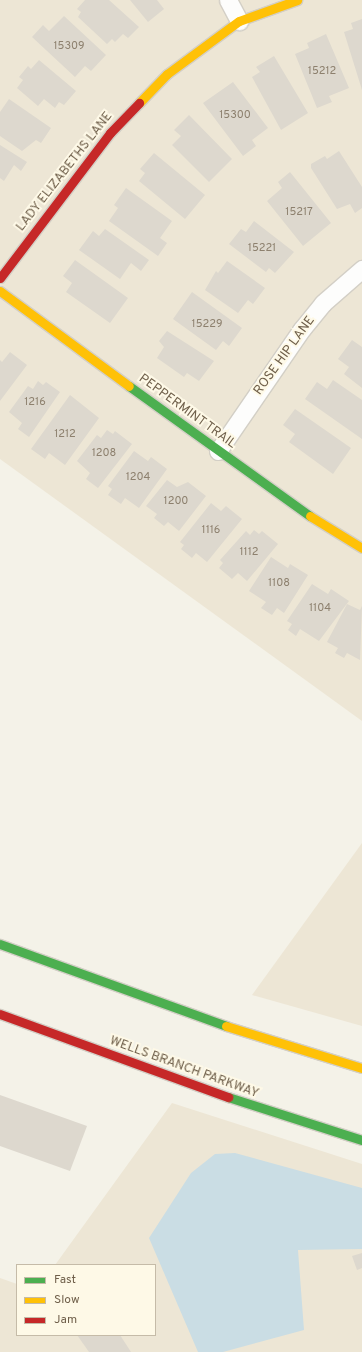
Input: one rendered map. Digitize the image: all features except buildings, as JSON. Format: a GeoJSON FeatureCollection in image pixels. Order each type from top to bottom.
{"type":"FeatureCollection","features":[{"type":"Feature","properties":{"kind":"street"},"geometry":{"type":"LineString","coordinates":[[228,0],[239,21]]}},
{"type":"Feature","properties":{"kind":"street","name":"LADY ELIZABETHS LANE"},"geometry":{"type":"LineString","coordinates":[[0,278],[110,133],[167,74],[239,21],[297,0]]}},
{"type":"Feature","properties":{"kind":"street","name":"ROSE HIP LANE"},"geometry":{"type":"LineString","coordinates":[[218,451],[302,329],[323,303],[362,269]]}},
{"type":"Feature","properties":{"kind":"street","name":"PEPPERMINT TRAIL"},"geometry":{"type":"LineString","coordinates":[[0,291],[283,499],[362,548]]}},
{"type":"Feature","properties":{"kind":"street"},"geometry":{"type":"LineString","coordinates":[[0,944],[261,1039],[362,1068]]}},
{"type":"Feature","properties":{"kind":"street","name":"WELLS BRANCH PARKWAY"},"geometry":{"type":"LineString","coordinates":[[0,1014],[269,1112],[362,1140]]}},
{"type":"Feature","properties":{"kind":"shaded area"},"geometry":{"type":"Polygon","coordinates":[[[0,0],[362,0],[362,721],[0,459],[0,0]]]}},
{"type":"Feature","properties":{"kind":"shaded area"},"geometry":{"type":"Polygon","coordinates":[[[362,843],[362,1026],[252,995],[362,843]]]}},
{"type":"Feature","properties":{"kind":"shaded area"},"geometry":{"type":"Polygon","coordinates":[[[172,1103],[362,1164],[362,1352],[0,1352],[0,1278],[16,1284],[16,1336],[156,1336],[156,1264],[56,1264],[172,1103]]]}},
{"type":"Feature","properties":{"kind":"shaded area"},"geometry":{"type":"Polygon","coordinates":[[[235,1153],[362,1188],[362,1249],[298,1250],[304,1330],[223,1352],[198,1352],[149,1238],[191,1173],[215,1154],[235,1153]]]}},
{"type":"Feature","properties":{"kind":"traffic: fast"},"geometry":{"type":"LineString","coordinates":[[129,386],[310,516]]}},
{"type":"Feature","properties":{"kind":"traffic: fast"},"geometry":{"type":"LineString","coordinates":[[0,944],[226,1026]]}},
{"type":"Feature","properties":{"kind":"traffic: fast"},"geometry":{"type":"LineString","coordinates":[[228,1097],[362,1140]]}},
{"type":"Feature","properties":{"kind":"traffic: slow"},"geometry":{"type":"LineString","coordinates":[[139,103],[167,74],[239,21],[297,0]]}},
{"type":"Feature","properties":{"kind":"traffic: slow"},"geometry":{"type":"LineString","coordinates":[[0,291],[129,386]]}},
{"type":"Feature","properties":{"kind":"traffic: slow"},"geometry":{"type":"LineString","coordinates":[[310,516],[362,548]]}},
{"type":"Feature","properties":{"kind":"traffic: slow"},"geometry":{"type":"LineString","coordinates":[[226,1026],[362,1068]]}},
{"type":"Feature","properties":{"kind":"traffic: jam"},"geometry":{"type":"LineString","coordinates":[[0,278],[110,133],[139,103]]}},
{"type":"Feature","properties":{"kind":"traffic: jam"},"geometry":{"type":"LineString","coordinates":[[0,1014],[228,1097]]}}]}
